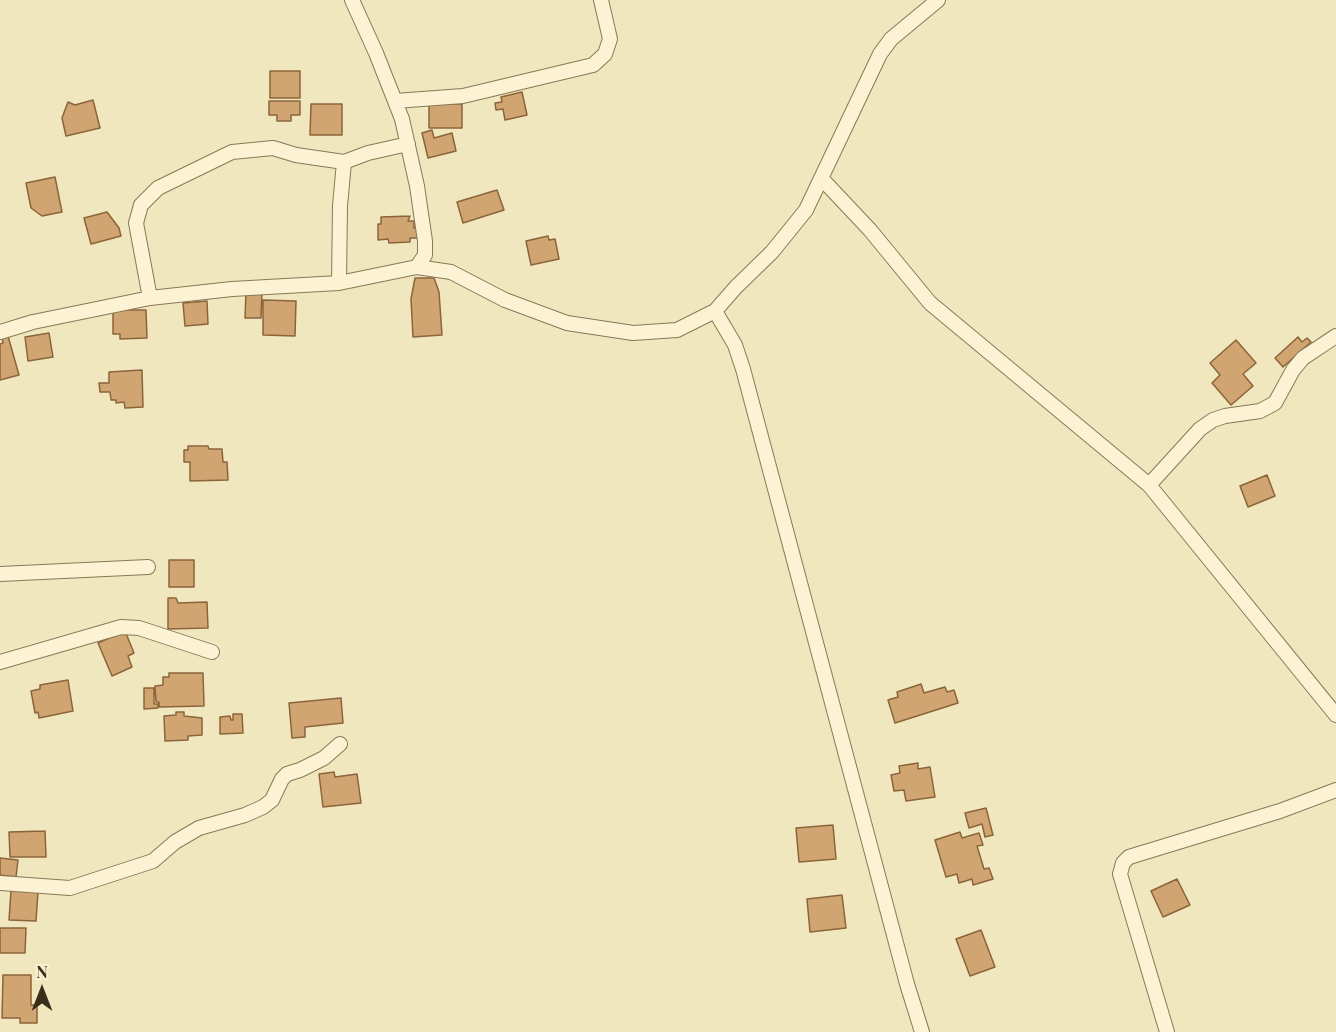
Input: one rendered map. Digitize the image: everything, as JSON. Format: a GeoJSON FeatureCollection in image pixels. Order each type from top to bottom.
{"type":"FeatureCollection","features":[{"type":"Feature","properties":{"kind":"street"},"geometry":{"type":"LineString","coordinates":[[352,0],[402,119],[417,186],[425,241],[425,255],[417,267]]}},
{"type":"Feature","properties":{"kind":"street"},"geometry":{"type":"LineString","coordinates":[[395,101],[464,96],[593,65],[605,54],[610,39],[601,0]]}},
{"type":"Feature","properties":{"kind":"street"},"geometry":{"type":"LineString","coordinates":[[0,332],[33,322],[150,298],[232,289],[339,283],[417,267],[451,272],[505,300],[567,323],[633,333],[677,330],[715,311],[772,252],[806,210],[880,54],[891,39],[938,0]]}},
{"type":"Feature","properties":{"kind":"street"},"geometry":{"type":"LineString","coordinates":[[150,298],[135,223],[141,205],[158,188],[232,152],[273,148],[296,155],[344,162],[368,153],[408,144]]}},
{"type":"Feature","properties":{"kind":"street"},"geometry":{"type":"LineString","coordinates":[[339,283],[340,206],[344,162]]}},
{"type":"Feature","properties":{"kind":"street"},"geometry":{"type":"LineString","coordinates":[[822,179],[870,230],[930,303],[1149,485],[1336,716]]}},
{"type":"Feature","properties":{"kind":"street"},"geometry":{"type":"LineString","coordinates":[[715,311],[735,345],[743,369],[904,973],[922,1032]]}},
{"type":"Feature","properties":{"kind":"street"},"geometry":{"type":"LineString","coordinates":[[1149,485],[1200,429],[1213,420],[1260,411],[1275,403],[1293,370],[1303,358],[1336,336]]}},
{"type":"Feature","properties":{"kind":"street"},"geometry":{"type":"LineString","coordinates":[[0,573],[148,567]]}},
{"type":"Feature","properties":{"kind":"street"},"geometry":{"type":"LineString","coordinates":[[0,662],[122,627],[139,628],[212,652]]}},
{"type":"Feature","properties":{"kind":"street"},"geometry":{"type":"LineString","coordinates":[[0,883],[70,888],[153,861],[176,842],[199,828],[245,815],[262,807],[272,800],[282,779],[287,774],[324,758],[340,744]]}},
{"type":"Feature","properties":{"kind":"street"},"geometry":{"type":"LineString","coordinates":[[1167,1032],[1120,874],[1123,863],[1129,857],[1280,811],[1336,790]]}},
{"type":"Feature","properties":{"kind":"building"},"geometry":{"type":"Polygon","coordinates":[[[270,71],[300,71],[300,98],[270,98],[270,71]]]}},
{"type":"Feature","properties":{"kind":"building"},"geometry":{"type":"Polygon","coordinates":[[[522,92],[527,115],[505,120],[503,109],[496,110],[495,103],[502,102],[501,97],[522,92]]]}},
{"type":"Feature","properties":{"kind":"building"},"geometry":{"type":"Polygon","coordinates":[[[93,100],[100,128],[66,136],[62,118],[68,102],[75,105],[93,100]]]}},
{"type":"Feature","properties":{"kind":"building"},"geometry":{"type":"Polygon","coordinates":[[[269,101],[300,101],[300,115],[291,115],[291,121],[277,121],[277,115],[269,115],[269,101]]]}},
{"type":"Feature","properties":{"kind":"building"},"geometry":{"type":"Polygon","coordinates":[[[311,104],[342,104],[342,135],[310,135],[311,104]]]}},
{"type":"Feature","properties":{"kind":"building"},"geometry":{"type":"Polygon","coordinates":[[[429,104],[462,104],[462,128],[429,128],[429,104]]]}},
{"type":"Feature","properties":{"kind":"building"},"geometry":{"type":"Polygon","coordinates":[[[432,130],[434,138],[452,133],[456,151],[428,158],[422,133],[432,130]]]}},
{"type":"Feature","properties":{"kind":"building"},"geometry":{"type":"Polygon","coordinates":[[[55,177],[62,212],[42,216],[31,208],[26,183],[55,177]]]}},
{"type":"Feature","properties":{"kind":"building"},"geometry":{"type":"Polygon","coordinates":[[[497,190],[504,210],[463,223],[457,202],[497,190]]]}},
{"type":"Feature","properties":{"kind":"building"},"geometry":{"type":"Polygon","coordinates":[[[107,212],[119,228],[121,236],[91,244],[84,218],[107,212]]]}},
{"type":"Feature","properties":{"kind":"building"},"geometry":{"type":"Polygon","coordinates":[[[410,216],[408,221],[414,221],[414,228],[418,228],[418,238],[410,238],[410,242],[389,243],[388,239],[378,240],[378,224],[381,224],[381,217],[410,216]]]}},
{"type":"Feature","properties":{"kind":"building"},"geometry":{"type":"Polygon","coordinates":[[[548,236],[549,240],[555,239],[559,259],[531,265],[526,241],[548,236]]]}},
{"type":"Feature","properties":{"kind":"building"},"geometry":{"type":"Polygon","coordinates":[[[415,278],[434,278],[439,292],[442,335],[413,337],[411,299],[415,278]]]}},
{"type":"Feature","properties":{"kind":"building"},"geometry":{"type":"Polygon","coordinates":[[[246,291],[262,291],[261,318],[245,318],[246,291]]]}},
{"type":"Feature","properties":{"kind":"building"},"geometry":{"type":"Polygon","coordinates":[[[263,300],[296,301],[295,336],[263,335],[263,300]]]}},
{"type":"Feature","properties":{"kind":"building"},"geometry":{"type":"Polygon","coordinates":[[[207,301],[208,324],[185,326],[183,303],[207,301]]]}},
{"type":"Feature","properties":{"kind":"building"},"geometry":{"type":"Polygon","coordinates":[[[113,310],[146,310],[147,338],[120,339],[120,334],[113,334],[113,310]]]}},
{"type":"Feature","properties":{"kind":"building"},"geometry":{"type":"Polygon","coordinates":[[[49,333],[53,357],[28,361],[25,337],[49,333]]]}},
{"type":"Feature","properties":{"kind":"building"},"geometry":{"type":"Polygon","coordinates":[[[8,336],[19,375],[0,380],[0,344],[3,343],[2,338],[8,336]]]}},
{"type":"Feature","properties":{"kind":"building"},"geometry":{"type":"Polygon","coordinates":[[[1298,337],[1302,342],[1307,338],[1311,342],[1283,367],[1275,358],[1298,337]]]}},
{"type":"Feature","properties":{"kind":"building"},"geometry":{"type":"Polygon","coordinates":[[[1236,340],[1256,363],[1243,374],[1253,386],[1231,405],[1212,383],[1220,375],[1210,363],[1236,340]]]}},
{"type":"Feature","properties":{"kind":"building"},"geometry":{"type":"Polygon","coordinates":[[[142,370],[143,407],[125,408],[124,402],[116,403],[116,400],[111,400],[110,392],[100,392],[99,383],[109,383],[109,372],[142,370]]]}},
{"type":"Feature","properties":{"kind":"building"},"geometry":{"type":"Polygon","coordinates":[[[188,446],[222,449],[223,462],[227,462],[228,480],[190,481],[190,462],[184,462],[184,450],[188,450],[188,446]]]}},
{"type":"Feature","properties":{"kind":"building"},"geometry":{"type":"Polygon","coordinates":[[[1267,475],[1275,496],[1248,507],[1240,486],[1267,475]]]}},
{"type":"Feature","properties":{"kind":"building"},"geometry":{"type":"Polygon","coordinates":[[[169,560],[194,560],[194,587],[169,587],[169,560]]]}},
{"type":"Feature","properties":{"kind":"building"},"geometry":{"type":"Polygon","coordinates":[[[168,598],[176,598],[178,603],[207,602],[208,628],[168,629],[168,598]]]}},
{"type":"Feature","properties":{"kind":"building"},"geometry":{"type":"Polygon","coordinates":[[[125,631],[134,653],[128,656],[132,667],[112,676],[98,643],[125,631]]]}},
{"type":"Feature","properties":{"kind":"building"},"geometry":{"type":"Polygon","coordinates":[[[169,673],[203,673],[204,706],[159,707],[159,702],[156,702],[155,686],[163,685],[163,677],[169,677],[169,673]]]}},
{"type":"Feature","properties":{"kind":"building"},"geometry":{"type":"Polygon","coordinates":[[[68,680],[73,711],[39,718],[38,712],[35,713],[31,691],[40,689],[40,685],[68,680]]]}},
{"type":"Feature","properties":{"kind":"building"},"geometry":{"type":"Polygon","coordinates":[[[921,684],[924,693],[945,687],[947,692],[954,690],[958,703],[895,723],[888,700],[898,697],[897,692],[921,684]]]}},
{"type":"Feature","properties":{"kind":"building"},"geometry":{"type":"Polygon","coordinates":[[[144,688],[154,688],[154,704],[158,704],[158,708],[144,709],[144,688]]]}},
{"type":"Feature","properties":{"kind":"building"},"geometry":{"type":"Polygon","coordinates":[[[341,698],[343,723],[305,727],[305,737],[292,738],[289,703],[341,698]]]}},
{"type":"Feature","properties":{"kind":"building"},"geometry":{"type":"Polygon","coordinates":[[[176,712],[184,712],[184,716],[202,718],[202,735],[188,736],[188,740],[165,741],[164,716],[176,715],[176,712]]]}},
{"type":"Feature","properties":{"kind":"building"},"geometry":{"type":"Polygon","coordinates":[[[233,714],[242,714],[243,733],[220,734],[220,717],[230,716],[233,720],[233,714]]]}},
{"type":"Feature","properties":{"kind":"building"},"geometry":{"type":"Polygon","coordinates":[[[918,763],[918,769],[930,767],[935,797],[906,801],[904,790],[894,791],[891,775],[900,773],[899,766],[918,763]]]}},
{"type":"Feature","properties":{"kind":"building"},"geometry":{"type":"Polygon","coordinates":[[[334,772],[335,777],[357,774],[361,803],[323,807],[319,774],[334,772]]]}},
{"type":"Feature","properties":{"kind":"building"},"geometry":{"type":"Polygon","coordinates":[[[986,808],[993,835],[985,837],[982,824],[969,828],[965,813],[986,808]]]}},
{"type":"Feature","properties":{"kind":"building"},"geometry":{"type":"Polygon","coordinates":[[[833,825],[836,859],[799,862],[796,828],[833,825]]]}},
{"type":"Feature","properties":{"kind":"building"},"geometry":{"type":"Polygon","coordinates":[[[45,831],[46,857],[10,857],[9,832],[45,831]]]}},
{"type":"Feature","properties":{"kind":"building"},"geometry":{"type":"Polygon","coordinates":[[[960,832],[962,838],[979,833],[983,845],[977,846],[984,869],[989,868],[993,879],[973,885],[972,879],[959,883],[957,874],[946,877],[935,840],[960,832]]]}},
{"type":"Feature","properties":{"kind":"building"},"geometry":{"type":"Polygon","coordinates":[[[0,858],[18,860],[16,877],[0,875],[0,858]]]}},
{"type":"Feature","properties":{"kind":"building"},"geometry":{"type":"Polygon","coordinates":[[[1177,879],[1190,905],[1163,917],[1151,891],[1177,879]]]}},
{"type":"Feature","properties":{"kind":"building"},"geometry":{"type":"Polygon","coordinates":[[[11,891],[38,892],[36,921],[9,920],[11,891]]]}},
{"type":"Feature","properties":{"kind":"building"},"geometry":{"type":"Polygon","coordinates":[[[842,895],[846,928],[810,932],[807,899],[842,895]]]}},
{"type":"Feature","properties":{"kind":"building"},"geometry":{"type":"Polygon","coordinates":[[[0,928],[26,928],[25,953],[0,953],[0,928]]]}},
{"type":"Feature","properties":{"kind":"building"},"geometry":{"type":"Polygon","coordinates":[[[981,930],[995,967],[970,976],[956,939],[981,930]]]}},
{"type":"Feature","properties":{"kind":"building"},"geometry":{"type":"Polygon","coordinates":[[[3,975],[31,975],[31,1005],[37,1005],[37,1023],[20,1023],[20,1018],[2,1018],[3,975]]]}}]}
